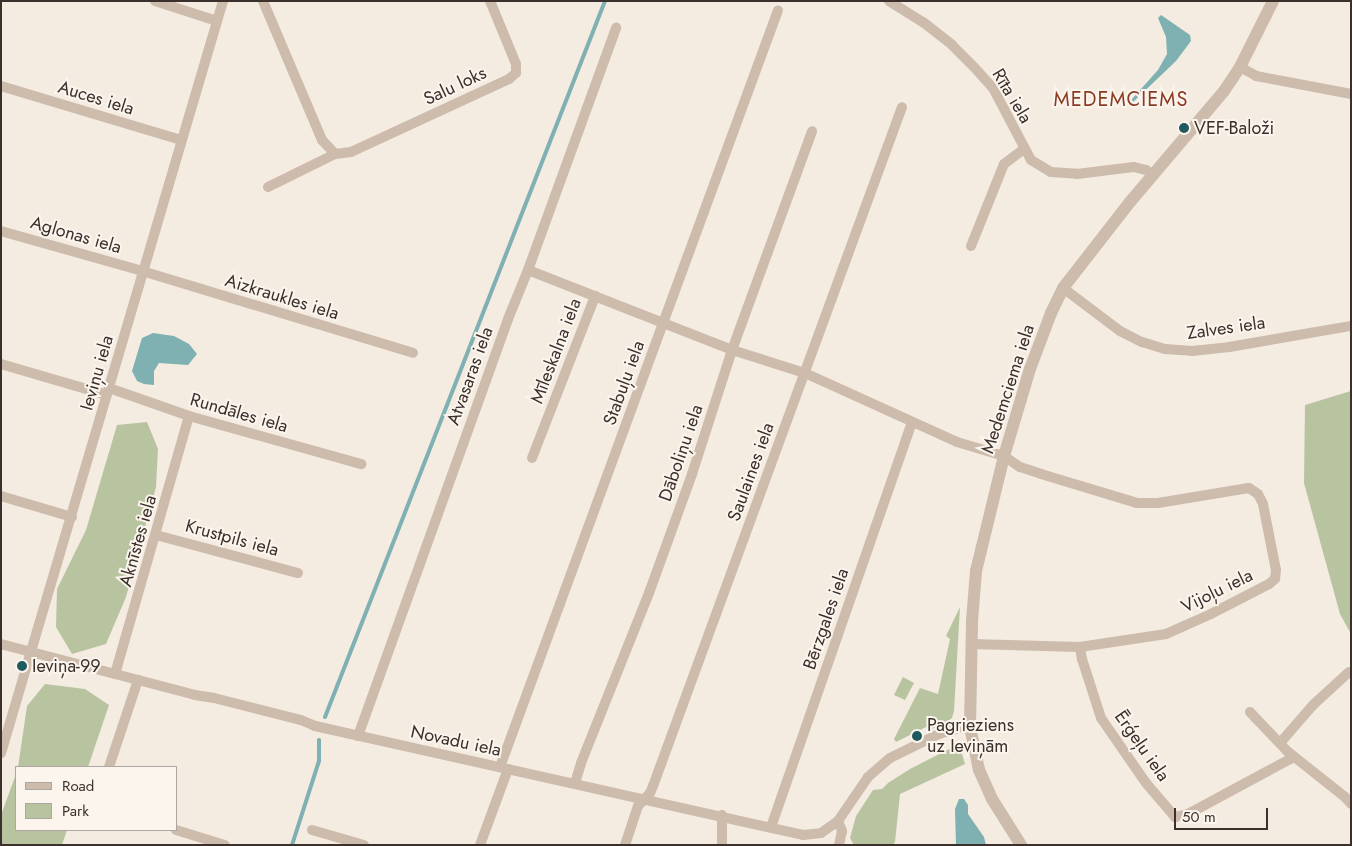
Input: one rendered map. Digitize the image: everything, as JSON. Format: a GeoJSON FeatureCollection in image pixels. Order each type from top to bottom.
{"type":"FeatureCollection","features":[{"type":"Feature","properties":{"kind":"street"},"geometry":{"type":"LineString","coordinates":[[155,1],[217,21]]}},
{"type":"Feature","properties":{"kind":"street","name":"Ieviņu iela"},"geometry":{"type":"LineString","coordinates":[[1,753],[223,1]]}},
{"type":"Feature","properties":{"kind":"street"},"geometry":{"type":"LineString","coordinates":[[263,1],[322,140],[335,154]]}},
{"type":"Feature","properties":{"kind":"street","name":"Salu loks"},"geometry":{"type":"LineString","coordinates":[[268,187],[335,154],[351,152],[509,79],[516,73],[516,64],[490,1]]}},
{"type":"Feature","properties":{"kind":"street","name":"Rīta iela"},"geometry":{"type":"LineString","coordinates":[[889,1],[923,22],[952,45],[974,67],[992,88],[1031,160],[1051,172],[1077,174],[1134,167],[1146,170],[1153,175]]}},
{"type":"Feature","properties":{"kind":"street","name":"Medemciema iela"},"geometry":{"type":"LineString","coordinates":[[1021,845],[992,799],[979,770],[970,727],[971,644],[976,570],[1004,456],[1030,370],[1051,313],[1063,288],[1153,175],[1224,91],[1240,67],[1273,1]]}},
{"type":"Feature","properties":{"kind":"street","name":"Stabuļu iela"},"geometry":{"type":"LineString","coordinates":[[480,845],[504,768],[663,323],[778,10]]}},
{"type":"Feature","properties":{"kind":"street","name":"Atvasaras iela"},"geometry":{"type":"LineString","coordinates":[[358,736],[498,347],[616,28]]}},
{"type":"Feature","properties":{"kind":"street"},"geometry":{"type":"LineString","coordinates":[[1240,67],[1256,76],[1351,94]]}},
{"type":"Feature","properties":{"kind":"street","name":"Auces iela"},"geometry":{"type":"LineString","coordinates":[[1,86],[181,140]]}},
{"type":"Feature","properties":{"kind":"street","name":"Saulaines iela"},"geometry":{"type":"LineString","coordinates":[[625,845],[638,806],[650,793],[902,107]]}},
{"type":"Feature","properties":{"kind":"street","name":"Dāboliņu iela"},"geometry":{"type":"LineString","coordinates":[[575,784],[581,763],[649,593],[692,474],[732,350],[812,132]]}},
{"type":"Feature","properties":{"kind":"street"},"geometry":{"type":"LineString","coordinates":[[971,246],[1004,164],[1024,150]]}},
{"type":"Feature","properties":{"kind":"street","name":"Aglonas iela"},"geometry":{"type":"LineString","coordinates":[[1,231],[142,271]]}},
{"type":"Feature","properties":{"kind":"street","name":"Mīleskalna iela"},"geometry":{"type":"LineString","coordinates":[[528,270],[595,296],[532,458]]}},
{"type":"Feature","properties":{"kind":"street","name":"Aizkraukles iela"},"geometry":{"type":"LineString","coordinates":[[142,271],[413,353]]}},
{"type":"Feature","properties":{"kind":"street","name":"Zalves iela"},"geometry":{"type":"LineString","coordinates":[[1063,288],[1120,331],[1142,342],[1165,349],[1192,351],[1229,347],[1351,326]]}},
{"type":"Feature","properties":{"kind":"street"},"geometry":{"type":"LineString","coordinates":[[595,296],[732,350],[805,373],[957,442],[1004,456]]}},
{"type":"Feature","properties":{"kind":"street","name":"Rundāles iela"},"geometry":{"type":"LineString","coordinates":[[1,364],[108,391],[361,464]]}},
{"type":"Feature","properties":{"kind":"street","name":"Aknīstes iela"},"geometry":{"type":"LineString","coordinates":[[115,674],[190,416]]}},
{"type":"Feature","properties":{"kind":"street","name":"Bērzgales iela"},"geometry":{"type":"LineString","coordinates":[[771,827],[912,423]]}},
{"type":"Feature","properties":{"kind":"street","name":"Vijoļu iela"},"geometry":{"type":"LineString","coordinates":[[971,644],[1080,647],[1166,634],[1269,584],[1275,579],[1276,570],[1263,504],[1258,494],[1249,488],[1158,504],[1137,503],[1027,469],[1004,456]]}},
{"type":"Feature","properties":{"kind":"street"},"geometry":{"type":"LineString","coordinates":[[1,496],[72,517]]}},
{"type":"Feature","properties":{"kind":"street","name":"Krustpils iela"},"geometry":{"type":"LineString","coordinates":[[156,535],[298,574]]}},
{"type":"Feature","properties":{"kind":"street","name":"Novadu iela"},"geometry":{"type":"LineString","coordinates":[[1,644],[358,736],[722,815],[803,835],[821,832],[838,821],[868,777],[897,755],[939,734],[962,727],[970,727]]}},
{"type":"Feature","properties":{"kind":"street","name":"Ērģeļu iela"},"geometry":{"type":"LineString","coordinates":[[1080,647],[1101,718],[1146,784],[1175,817],[1188,814],[1294,756]]}},
{"type":"Feature","properties":{"kind":"street"},"geometry":{"type":"LineString","coordinates":[[1280,743],[1313,705],[1349,672]]}},
{"type":"Feature","properties":{"kind":"street"},"geometry":{"type":"LineString","coordinates":[[109,766],[138,680]]}},
{"type":"Feature","properties":{"kind":"street"},"geometry":{"type":"LineString","coordinates":[[1250,712],[1294,756],[1351,804]]}},
{"type":"Feature","properties":{"kind":"street"},"geometry":{"type":"LineString","coordinates":[[722,815],[722,845]]}},
{"type":"Feature","properties":{"kind":"street"},"geometry":{"type":"LineString","coordinates":[[838,821],[842,831],[839,845]]}},
{"type":"Feature","properties":{"kind":"street"},"geometry":{"type":"LineString","coordinates":[[312,830],[364,845]]}},
{"type":"Feature","properties":{"kind":"street"},"geometry":{"type":"LineString","coordinates":[[178,831],[224,845]]}},
{"type":"Feature","properties":{"kind":"green space"},"geometry":{"type":"Polygon","coordinates":[[[1351,391],[1351,634],[1340,614],[1304,483],[1305,405],[1351,391]]]}},
{"type":"Feature","properties":{"kind":"green space"},"geometry":{"type":"Polygon","coordinates":[[[147,422],[158,449],[156,487],[126,597],[106,644],[72,654],[56,627],[57,589],[86,530],[117,425],[147,422]]]}},
{"type":"Feature","properties":{"kind":"green space"},"geometry":{"type":"Polygon","coordinates":[[[960,607],[952,718],[944,724],[929,730],[926,727],[896,742],[894,739],[920,688],[938,694],[950,639],[946,636],[960,607]]]}},
{"type":"Feature","properties":{"kind":"green space"},"geometry":{"type":"Polygon","coordinates":[[[903,677],[914,683],[905,700],[894,695],[903,677]]]}},
{"type":"Feature","properties":{"kind":"green space"},"geometry":{"type":"Polygon","coordinates":[[[45,684],[85,689],[109,705],[88,766],[18,766],[27,706],[45,684]]]}},
{"type":"Feature","properties":{"kind":"green space"},"geometry":{"type":"Polygon","coordinates":[[[959,744],[965,764],[900,794],[895,842],[893,845],[854,845],[850,838],[856,816],[873,790],[882,789],[910,769],[959,744]]]}},
{"type":"Feature","properties":{"kind":"green space"},"geometry":{"type":"Polygon","coordinates":[[[15,777],[15,831],[67,831],[62,845],[1,845],[1,815],[15,777]]]}},
{"type":"Feature","properties":{"kind":"water"},"geometry":{"type":"Polygon","coordinates":[[[1161,15],[1190,35],[1191,41],[1176,61],[1133,102],[1132,99],[1158,70],[1167,54],[1166,37],[1158,18],[1161,15]]]}},
{"type":"Feature","properties":{"kind":"water"},"geometry":{"type":"Polygon","coordinates":[[[153,333],[174,336],[189,344],[197,354],[188,365],[159,363],[154,371],[154,385],[137,381],[132,371],[142,338],[153,333]]]}},
{"type":"Feature","properties":{"kind":"water"},"geometry":{"type":"Polygon","coordinates":[[[959,799],[964,799],[968,805],[968,814],[984,837],[986,845],[956,845],[955,809],[959,799]]]}},
{"type":"Feature","properties":{"kind":"waterway"},"geometry":{"type":"LineString","coordinates":[[325,717],[605,1]]}},
{"type":"Feature","properties":{"kind":"waterway"},"geometry":{"type":"LineString","coordinates":[[292,845],[319,761],[319,740]]}},
{"type":"Feature","properties":{"kind":"place","name":"VEF-Baloži"},"geometry":{"type":"Point","coordinates":[1184,128]}},
{"type":"Feature","properties":{"kind":"place","name":"Ieviņa-99"},"geometry":{"type":"Point","coordinates":[22,666]}},
{"type":"Feature","properties":{"kind":"place","name":"Pagrieziens uz Ieviņām"},"geometry":{"type":"Point","coordinates":[917,736]}},
{"type":"Feature","properties":{"kind":"district","name":"MEDEMCIEMS"},"geometry":{"type":"Point","coordinates":[1121,99]}}]}
